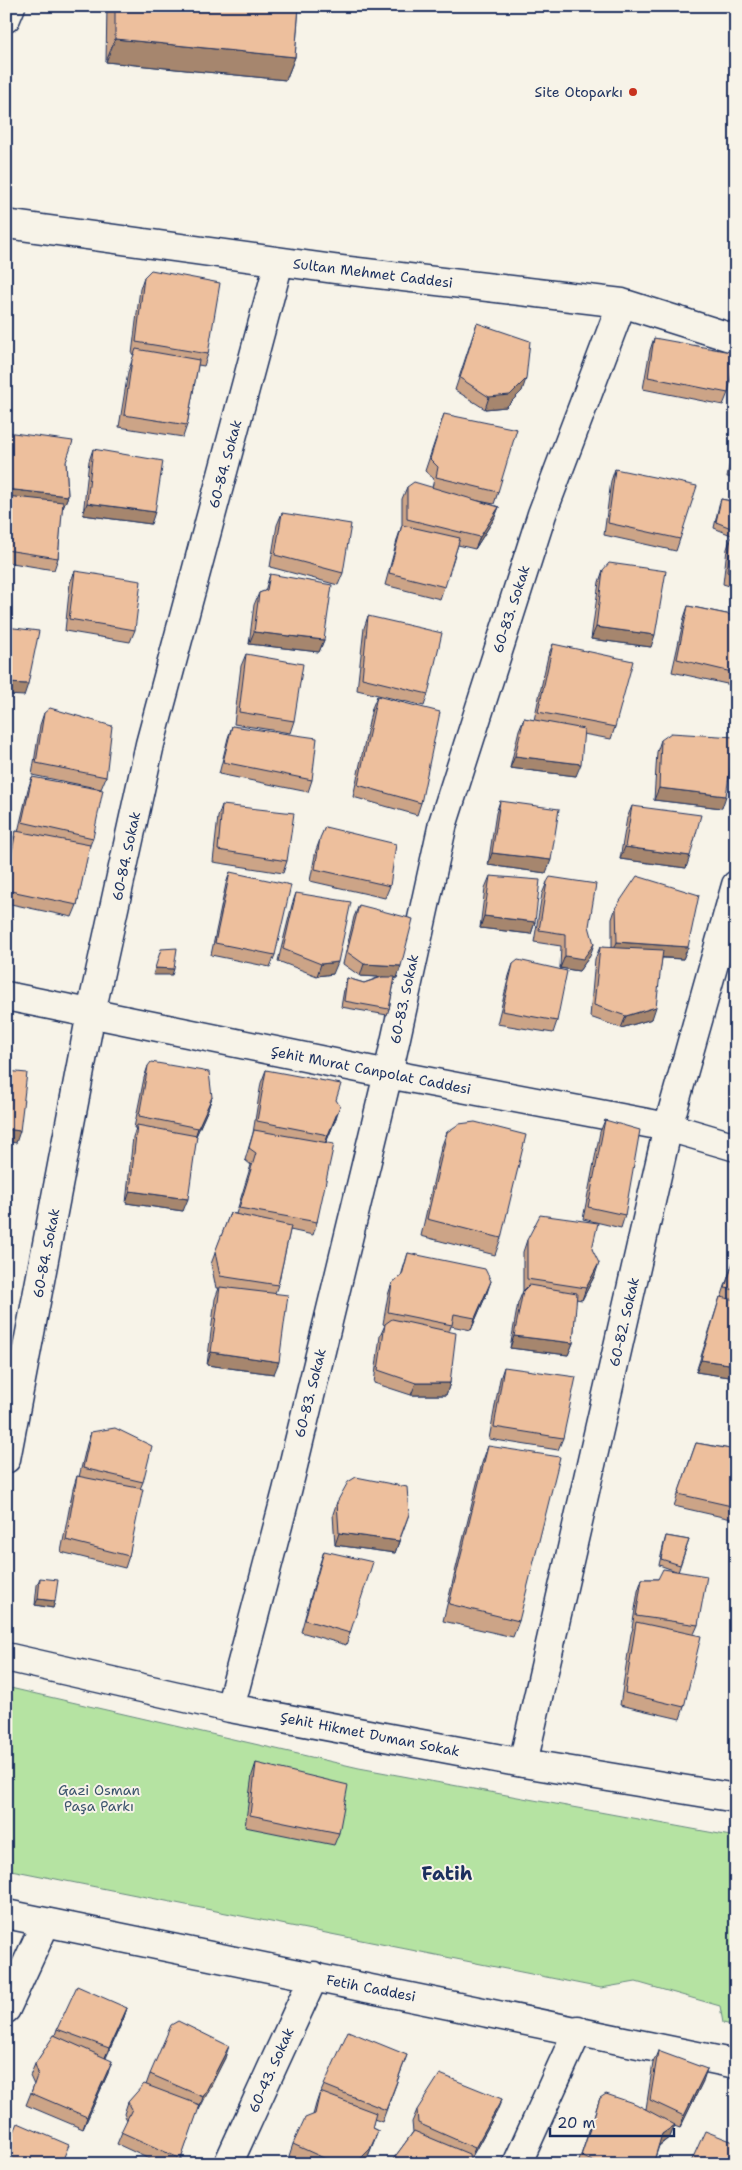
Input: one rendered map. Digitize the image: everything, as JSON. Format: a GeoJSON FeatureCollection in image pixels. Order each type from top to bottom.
{"type":"FeatureCollection","features":[{"type":"Feature","properties":{"kind":"street"},"geometry":{"type":"LineString","coordinates":[[6,18],[11,6]]}},
{"type":"Feature","properties":{"kind":"street","name":"Sultan Mehmet Caddesi"},"geometry":{"type":"LineString","coordinates":[[6,224],[279,262],[622,303],[736,339]]}},
{"type":"Feature","properties":{"kind":"street","name":"60-84. Sokak"},"geometry":{"type":"LineString","coordinates":[[6,1459],[91,1013],[150,744],[279,262]]}},
{"type":"Feature","properties":{"kind":"street","name":"60-83. Sokak"},"geometry":{"type":"LineString","coordinates":[[230,1708],[287,1491],[388,1074],[443,823],[542,514],[622,303]]}},
{"type":"Feature","properties":{"kind":"street","name":"60-82. Sokak"},"geometry":{"type":"LineString","coordinates":[[523,1763],[668,1127],[736,884]]}},
{"type":"Feature","properties":{"kind":"street","name":"Şehit Murat Canpolat Caddesi"},"geometry":{"type":"LineString","coordinates":[[6,996],[388,1074],[668,1127],[736,1147]]}},
{"type":"Feature","properties":{"kind":"street","name":"Şehit Hikmet Duman Sokak"},"geometry":{"type":"LineString","coordinates":[[6,1657],[230,1708],[523,1763],[736,1798]]}},
{"type":"Feature","properties":{"kind":"street","name":"Fetih Caddesi"},"geometry":{"type":"LineString","coordinates":[[6,1914],[578,2030],[736,2064]]}},
{"type":"Feature","properties":{"kind":"street"},"geometry":{"type":"LineString","coordinates":[[6,2009],[46,1922]]}},
{"type":"Feature","properties":{"kind":"street","name":"60-43. Sokak"},"geometry":{"type":"LineString","coordinates":[[228,2164],[314,1976]]}},
{"type":"Feature","properties":{"kind":"street"},"geometry":{"type":"LineString","coordinates":[[516,2164],[578,2030]]}},
{"type":"Feature","properties":{"kind":"green space","name":"Gazi Osman Paşa Parkı"},"geometry":{"type":"Polygon","coordinates":[[[6,1687],[359,1768],[736,1837],[736,2026],[723,2023],[720,2006],[636,1982],[601,1988],[6,1869],[6,1687]]]}},
{"type":"Feature","properties":{"kind":"building"},"geometry":{"type":"Polygon","coordinates":[[[115,6],[299,6],[295,57],[115,39],[115,6]]]}},
{"type":"Feature","properties":{"kind":"building"},"geometry":{"type":"Polygon","coordinates":[[[151,270],[220,283],[208,354],[136,342],[144,277],[151,270]]]}},
{"type":"Feature","properties":{"kind":"building"},"geometry":{"type":"Polygon","coordinates":[[[477,323],[530,341],[526,379],[510,395],[489,397],[460,378],[477,323]]]}},
{"type":"Feature","properties":{"kind":"building"},"geometry":{"type":"Polygon","coordinates":[[[654,338],[736,353],[728,393],[648,377],[654,338]]]}},
{"type":"Feature","properties":{"kind":"building"},"geometry":{"type":"Polygon","coordinates":[[[136,349],[199,360],[187,425],[124,415],[132,360],[136,349]]]}},
{"type":"Feature","properties":{"kind":"building"},"geometry":{"type":"Polygon","coordinates":[[[444,414],[517,429],[498,492],[436,477],[438,467],[430,459],[444,414]]]}},
{"type":"Feature","properties":{"kind":"building"},"geometry":{"type":"Polygon","coordinates":[[[6,432],[73,441],[66,462],[68,496],[6,489],[6,432]]]}},
{"type":"Feature","properties":{"kind":"building"},"geometry":{"type":"Polygon","coordinates":[[[736,447],[736,461],[733,460],[736,447]]]}},
{"type":"Feature","properties":{"kind":"building"},"geometry":{"type":"Polygon","coordinates":[[[93,449],[163,461],[155,512],[87,503],[93,449]]]}},
{"type":"Feature","properties":{"kind":"building"},"geometry":{"type":"Polygon","coordinates":[[[615,469],[697,486],[680,539],[608,523],[615,469]]]}},
{"type":"Feature","properties":{"kind":"building"},"geometry":{"type":"Polygon","coordinates":[[[414,482],[499,507],[480,537],[407,519],[407,487],[414,482]]]}},
{"type":"Feature","properties":{"kind":"building"},"geometry":{"type":"Polygon","coordinates":[[[6,496],[63,502],[58,558],[6,550],[6,496]]]}},
{"type":"Feature","properties":{"kind":"building"},"geometry":{"type":"Polygon","coordinates":[[[721,499],[736,502],[736,530],[716,522],[721,499]]]}},
{"type":"Feature","properties":{"kind":"building"},"geometry":{"type":"Polygon","coordinates":[[[282,513],[351,524],[343,573],[275,555],[282,513]]]}},
{"type":"Feature","properties":{"kind":"building"},"geometry":{"type":"Polygon","coordinates":[[[402,525],[460,538],[445,587],[389,573],[402,525]]]}},
{"type":"Feature","properties":{"kind":"building"},"geometry":{"type":"Polygon","coordinates":[[[731,537],[736,538],[736,575],[727,572],[731,537]]]}},
{"type":"Feature","properties":{"kind":"building"},"geometry":{"type":"Polygon","coordinates":[[[609,563],[666,571],[655,635],[596,627],[603,570],[609,563]]]}},
{"type":"Feature","properties":{"kind":"building"},"geometry":{"type":"Polygon","coordinates":[[[75,571],[141,581],[135,630],[69,619],[75,571]]]}},
{"type":"Feature","properties":{"kind":"building"},"geometry":{"type":"Polygon","coordinates":[[[270,574],[332,585],[324,640],[254,632],[259,593],[267,590],[270,574]]]}},
{"type":"Feature","properties":{"kind":"building"},"geometry":{"type":"Polygon","coordinates":[[[688,606],[736,616],[736,673],[677,659],[688,606]]]}},
{"type":"Feature","properties":{"kind":"building"},"geometry":{"type":"Polygon","coordinates":[[[368,616],[442,633],[428,694],[362,678],[368,616]]]}},
{"type":"Feature","properties":{"kind":"building"},"geometry":{"type":"Polygon","coordinates":[[[6,627],[39,631],[28,684],[6,683],[6,627]]]}},
{"type":"Feature","properties":{"kind":"building"},"geometry":{"type":"Polygon","coordinates":[[[553,644],[633,661],[615,727],[538,712],[553,644]]]}},
{"type":"Feature","properties":{"kind":"building"},"geometry":{"type":"Polygon","coordinates":[[[246,654],[303,664],[294,721],[239,712],[246,654]]]}},
{"type":"Feature","properties":{"kind":"building"},"geometry":{"type":"Polygon","coordinates":[[[377,696],[440,712],[421,803],[358,785],[377,696]]]}},
{"type":"Feature","properties":{"kind":"building"},"geometry":{"type":"Polygon","coordinates":[[[50,708],[112,726],[106,777],[36,763],[44,713],[50,708]]]}},
{"type":"Feature","properties":{"kind":"building"},"geometry":{"type":"Polygon","coordinates":[[[524,718],[584,729],[581,764],[515,756],[524,718]]]}},
{"type":"Feature","properties":{"kind":"building"},"geometry":{"type":"Polygon","coordinates":[[[232,726],[317,738],[312,780],[223,762],[232,726]]]}},
{"type":"Feature","properties":{"kind":"building"},"geometry":{"type":"Polygon","coordinates":[[[671,733],[735,737],[726,796],[659,788],[661,740],[671,733]]]}},
{"type":"Feature","properties":{"kind":"building"},"geometry":{"type":"Polygon","coordinates":[[[32,777],[103,790],[93,838],[22,822],[32,777]]]}},
{"type":"Feature","properties":{"kind":"building"},"geometry":{"type":"Polygon","coordinates":[[[500,801],[559,809],[551,860],[492,853],[500,801]]]}},
{"type":"Feature","properties":{"kind":"building"},"geometry":{"type":"Polygon","coordinates":[[[222,805],[294,813],[287,861],[218,850],[222,805]]]}},
{"type":"Feature","properties":{"kind":"building"},"geometry":{"type":"Polygon","coordinates":[[[632,806],[701,815],[690,856],[625,847],[632,806]]]}},
{"type":"Feature","properties":{"kind":"building"},"geometry":{"type":"Polygon","coordinates":[[[325,827],[396,844],[390,886],[315,869],[320,838],[325,827]]]}},
{"type":"Feature","properties":{"kind":"building"},"geometry":{"type":"Polygon","coordinates":[[[16,831],[90,845],[77,905],[6,890],[16,831]]]}},
{"type":"Feature","properties":{"kind":"building"},"geometry":{"type":"Polygon","coordinates":[[[230,872],[291,885],[275,955],[215,943],[230,872]]]}},
{"type":"Feature","properties":{"kind":"building"},"geometry":{"type":"Polygon","coordinates":[[[490,876],[540,880],[535,922],[484,916],[490,876]]]}},
{"type":"Feature","properties":{"kind":"building"},"geometry":{"type":"Polygon","coordinates":[[[637,876],[699,895],[688,947],[617,942],[616,907],[637,876]]]}},
{"type":"Feature","properties":{"kind":"building"},"geometry":{"type":"Polygon","coordinates":[[[550,877],[596,884],[589,926],[594,944],[583,959],[565,956],[565,934],[539,930],[547,882],[550,877]]]}},
{"type":"Feature","properties":{"kind":"building"},"geometry":{"type":"Polygon","coordinates":[[[296,893],[351,902],[338,962],[321,964],[283,949],[296,893]]]}},
{"type":"Feature","properties":{"kind":"building"},"geometry":{"type":"Polygon","coordinates":[[[359,905],[413,919],[401,966],[364,964],[347,952],[359,905]]]}},
{"type":"Feature","properties":{"kind":"building"},"geometry":{"type":"Polygon","coordinates":[[[600,947],[663,950],[656,1007],[626,1016],[594,1005],[600,947]]]}},
{"type":"Feature","properties":{"kind":"building"},"geometry":{"type":"Polygon","coordinates":[[[177,948],[174,969],[155,968],[161,949],[177,948]]]}},
{"type":"Feature","properties":{"kind":"building"},"geometry":{"type":"Polygon","coordinates":[[[518,960],[567,971],[557,1021],[502,1011],[513,964],[518,960]]]}},
{"type":"Feature","properties":{"kind":"building"},"geometry":{"type":"Polygon","coordinates":[[[382,977],[395,977],[389,1009],[344,1001],[347,978],[364,983],[382,977]]]}},
{"type":"Feature","properties":{"kind":"building"},"geometry":{"type":"Polygon","coordinates":[[[151,1062],[209,1072],[212,1097],[198,1128],[139,1116],[148,1066],[151,1062]]]}},
{"type":"Feature","properties":{"kind":"building"},"geometry":{"type":"Polygon","coordinates":[[[266,1070],[341,1084],[336,1100],[340,1106],[328,1135],[257,1121],[266,1070]]]}},
{"type":"Feature","properties":{"kind":"building"},"geometry":{"type":"Polygon","coordinates":[[[6,1071],[27,1073],[20,1131],[6,1129],[6,1071]]]}},
{"type":"Feature","properties":{"kind":"building"},"geometry":{"type":"Polygon","coordinates":[[[605,1120],[640,1130],[625,1215],[588,1207],[605,1120]]]}},
{"type":"Feature","properties":{"kind":"building"},"geometry":{"type":"Polygon","coordinates":[[[475,1122],[526,1135],[501,1238],[427,1219],[447,1132],[459,1124],[475,1122]]]}},
{"type":"Feature","properties":{"kind":"building"},"geometry":{"type":"Polygon","coordinates":[[[137,1125],[197,1136],[188,1199],[130,1191],[137,1125]]]}},
{"type":"Feature","properties":{"kind":"building"},"geometry":{"type":"Polygon","coordinates":[[[254,1130],[334,1144],[317,1222],[239,1208],[256,1153],[249,1148],[254,1130]]]}},
{"type":"Feature","properties":{"kind":"building"},"geometry":{"type":"Polygon","coordinates":[[[230,1213],[291,1226],[278,1285],[220,1276],[215,1252],[230,1213]]]}},
{"type":"Feature","properties":{"kind":"building"},"geometry":{"type":"Polygon","coordinates":[[[540,1215],[598,1223],[592,1249],[599,1263],[586,1288],[527,1279],[527,1240],[540,1215]]]}},
{"type":"Feature","properties":{"kind":"building"},"geometry":{"type":"Polygon","coordinates":[[[6,1217],[11,1233],[6,1263],[6,1217]]]}},
{"type":"Feature","properties":{"kind":"building"},"geometry":{"type":"Polygon","coordinates":[[[408,1253],[485,1269],[491,1281],[475,1318],[454,1314],[452,1325],[388,1312],[392,1283],[402,1275],[408,1253]]]}},
{"type":"Feature","properties":{"kind":"building"},"geometry":{"type":"Polygon","coordinates":[[[736,1254],[736,1290],[725,1288],[736,1254]]]}},
{"type":"Feature","properties":{"kind":"building"},"geometry":{"type":"Polygon","coordinates":[[[529,1285],[577,1293],[573,1343],[514,1336],[523,1291],[529,1285]]]}},
{"type":"Feature","properties":{"kind":"building"},"geometry":{"type":"Polygon","coordinates":[[[220,1287],[288,1295],[279,1362],[211,1352],[220,1287]]]}},
{"type":"Feature","properties":{"kind":"building"},"geometry":{"type":"Polygon","coordinates":[[[720,1297],[736,1300],[736,1365],[701,1360],[720,1297]]]}},
{"type":"Feature","properties":{"kind":"building"},"geometry":{"type":"Polygon","coordinates":[[[392,1319],[456,1333],[450,1383],[416,1383],[378,1370],[385,1324],[392,1319]]]}},
{"type":"Feature","properties":{"kind":"building"},"geometry":{"type":"Polygon","coordinates":[[[504,1367],[576,1377],[563,1438],[494,1427],[504,1367]]]}},
{"type":"Feature","properties":{"kind":"building"},"geometry":{"type":"Polygon","coordinates":[[[115,1428],[152,1446],[143,1482],[83,1468],[91,1432],[115,1428]]]}},
{"type":"Feature","properties":{"kind":"building"},"geometry":{"type":"Polygon","coordinates":[[[696,1443],[736,1450],[736,1507],[678,1494],[696,1443]]]}},
{"type":"Feature","properties":{"kind":"building"},"geometry":{"type":"Polygon","coordinates":[[[488,1446],[560,1457],[519,1621],[449,1604],[488,1446]]]}},
{"type":"Feature","properties":{"kind":"building"},"geometry":{"type":"Polygon","coordinates":[[[77,1476],[143,1489],[129,1556],[66,1540],[77,1476]]]}},
{"type":"Feature","properties":{"kind":"building"},"geometry":{"type":"Polygon","coordinates":[[[356,1477],[407,1487],[409,1514],[399,1541],[339,1533],[337,1502],[348,1482],[356,1477]]]}},
{"type":"Feature","properties":{"kind":"building"},"geometry":{"type":"Polygon","coordinates":[[[666,1536],[689,1540],[680,1565],[661,1559],[666,1536]]]}},
{"type":"Feature","properties":{"kind":"building"},"geometry":{"type":"Polygon","coordinates":[[[324,1551],[373,1562],[350,1633],[305,1620],[324,1551]]]}},
{"type":"Feature","properties":{"kind":"building"},"geometry":{"type":"Polygon","coordinates":[[[663,1569],[707,1576],[698,1625],[636,1616],[642,1579],[658,1579],[663,1569]]]}},
{"type":"Feature","properties":{"kind":"building"},"geometry":{"type":"Polygon","coordinates":[[[40,1578],[58,1580],[55,1601],[38,1599],[40,1578]]]}},
{"type":"Feature","properties":{"kind":"building"},"geometry":{"type":"Polygon","coordinates":[[[636,1622],[701,1636],[684,1707],[625,1693],[636,1622]]]}},
{"type":"Feature","properties":{"kind":"building"},"geometry":{"type":"Polygon","coordinates":[[[256,1763],[348,1785],[339,1833],[250,1815],[256,1763]]]}},
{"type":"Feature","properties":{"kind":"building"},"geometry":{"type":"Polygon","coordinates":[[[77,1986],[127,2008],[109,2048],[57,2029],[77,1986]]]}},
{"type":"Feature","properties":{"kind":"building"},"geometry":{"type":"Polygon","coordinates":[[[178,2021],[229,2046],[203,2097],[150,2074],[171,2025],[178,2021]]]}},
{"type":"Feature","properties":{"kind":"building"},"geometry":{"type":"Polygon","coordinates":[[[348,2031],[407,2055],[386,2110],[324,2085],[348,2031]]]}},
{"type":"Feature","properties":{"kind":"building"},"geometry":{"type":"Polygon","coordinates":[[[54,2035],[112,2061],[87,2117],[31,2093],[38,2073],[35,2064],[54,2035]]]}},
{"type":"Feature","properties":{"kind":"building"},"geometry":{"type":"Polygon","coordinates":[[[658,2051],[707,2069],[684,2116],[650,2100],[658,2051]]]}},
{"type":"Feature","properties":{"kind":"building"},"geometry":{"type":"Polygon","coordinates":[[[440,2074],[502,2099],[475,2148],[418,2123],[417,2110],[440,2074]]]}},
{"type":"Feature","properties":{"kind":"building"},"geometry":{"type":"Polygon","coordinates":[[[144,2084],[200,2105],[181,2159],[121,2132],[132,2109],[128,2102],[144,2084]]]}},
{"type":"Feature","properties":{"kind":"building"},"geometry":{"type":"Polygon","coordinates":[[[320,2092],[376,2113],[372,2128],[378,2131],[370,2149],[355,2164],[337,2164],[293,2144],[305,2118],[315,2114],[320,2092]]]}},
{"type":"Feature","properties":{"kind":"building"},"geometry":{"type":"Polygon","coordinates":[[[606,2094],[636,2104],[675,2125],[662,2134],[653,2164],[599,2164],[581,2156],[600,2098],[606,2094]]]}},
{"type":"Feature","properties":{"kind":"building"},"geometry":{"type":"Polygon","coordinates":[[[18,2123],[69,2145],[61,2164],[6,2164],[6,2150],[18,2123]]]}},
{"type":"Feature","properties":{"kind":"building"},"geometry":{"type":"Polygon","coordinates":[[[414,2131],[469,2154],[470,2164],[391,2164],[414,2131]]]}},
{"type":"Feature","properties":{"kind":"building"},"geometry":{"type":"Polygon","coordinates":[[[705,2131],[736,2143],[736,2164],[690,2164],[705,2131]]]}},
{"type":"Feature","properties":{"kind":"place","name":"Site Otoparkı"},"geometry":{"type":"Point","coordinates":[633,92]}},
{"type":"Feature","properties":{"kind":"district","name":"Fatih"},"geometry":{"type":"Point","coordinates":[447,1873]}}]}
